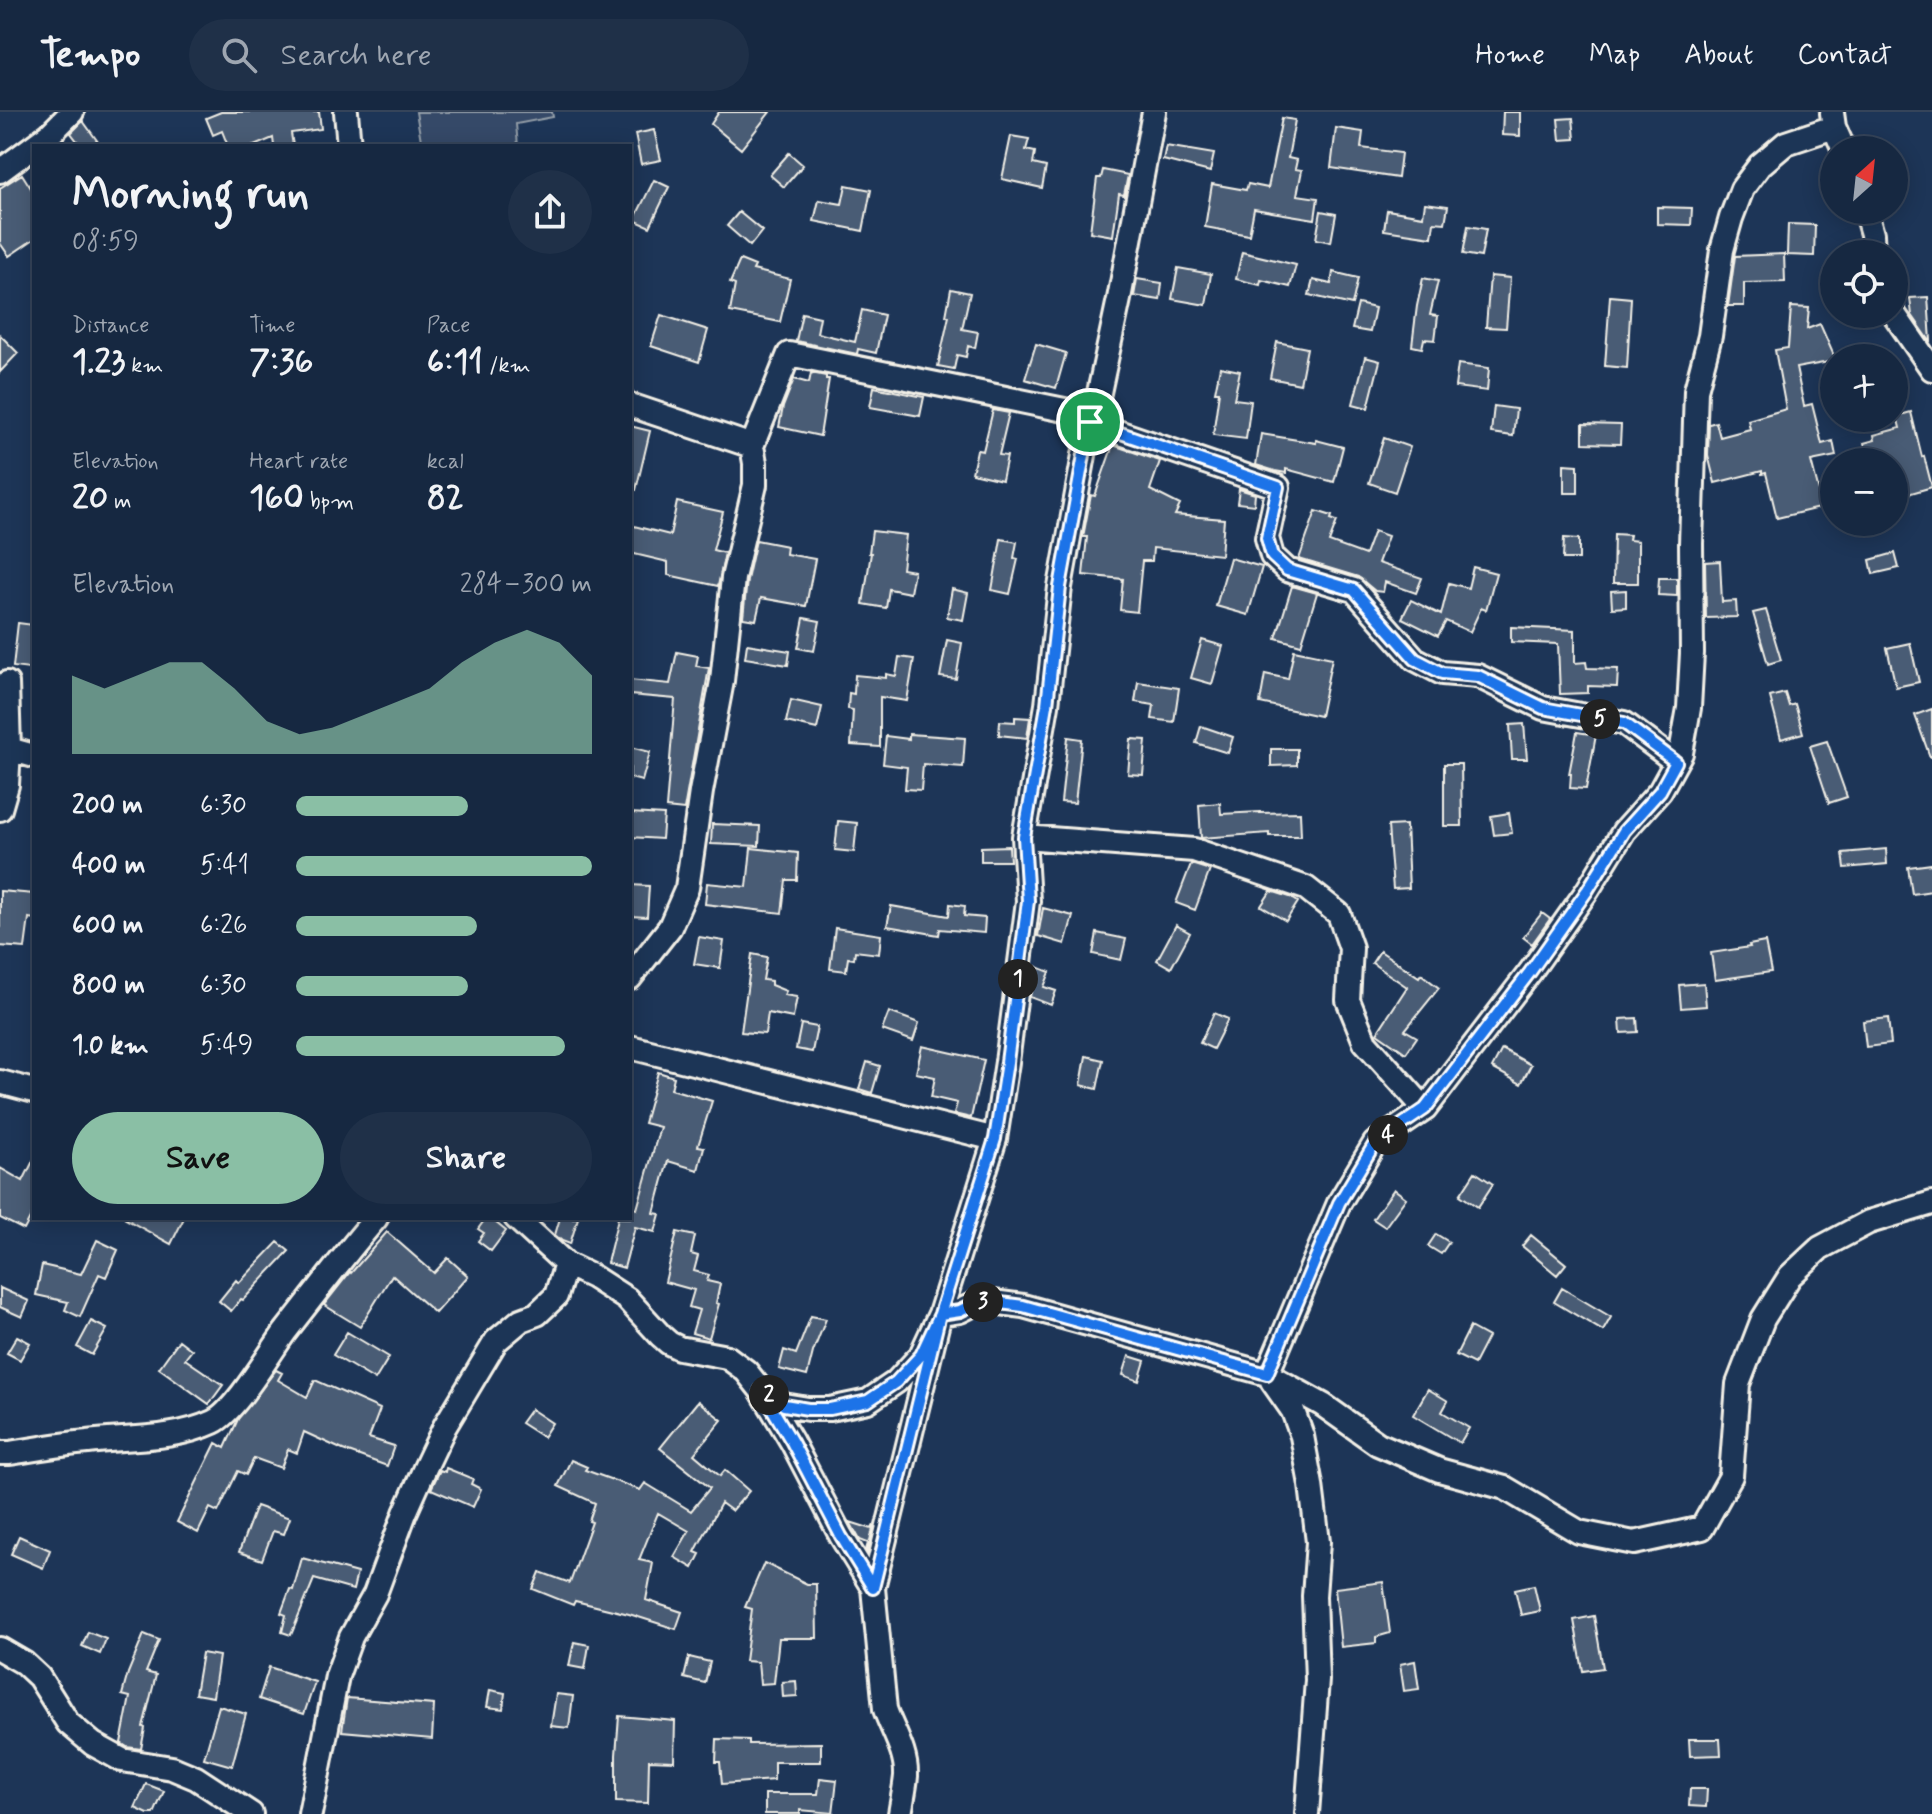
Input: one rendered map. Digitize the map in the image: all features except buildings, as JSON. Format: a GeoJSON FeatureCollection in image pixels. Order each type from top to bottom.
{"type":"FeatureCollection","features":[{"type":"Feature","properties":{"kind":"street"},"geometry":{"type":"LineString","coordinates":[[36,144],[72,112]]}},
{"type":"Feature","properties":{"kind":"street"},"geometry":{"type":"LineString","coordinates":[[346,112],[349,144]]}},
{"type":"Feature","properties":{"kind":"street"},"geometry":{"type":"LineString","coordinates":[[900,1814],[906,1773],[897,1736],[885,1709],[873,1588],[940,1314],[995,1139],[1028,901],[1024,837],[1047,705],[1060,587],[1090,422],[1094,416],[1119,299],[1154,112]]}},
{"type":"Feature","properties":{"kind":"street"},"geometry":{"type":"LineString","coordinates":[[1267,1374],[1339,1203],[1375,1143],[1425,1109],[1530,972],[1587,891],[1624,831],[1660,791],[1681,753],[1689,708],[1692,653],[1691,529],[1696,390],[1710,336],[1722,250],[1742,189],[1760,165],[1786,143],[1833,120]]}},
{"type":"Feature","properties":{"kind":"street"},"geometry":{"type":"LineString","coordinates":[[0,171],[32,147]]}},
{"type":"Feature","properties":{"kind":"street"},"geometry":{"type":"LineString","coordinates":[[1904,328],[1932,369]]}},
{"type":"Feature","properties":{"kind":"street"},"geometry":{"type":"LineString","coordinates":[[632,975],[670,927],[687,888],[722,681],[733,578],[755,485],[752,446],[789,354],[1094,416],[1115,431],[1278,487],[1267,538],[1272,556],[1287,570],[1354,590],[1415,659],[1442,673],[1478,676],[1543,708],[1624,723],[1676,762]]}},
{"type":"Feature","properties":{"kind":"street"},"geometry":{"type":"LineString","coordinates":[[632,406],[752,446]]}},
{"type":"Feature","properties":{"kind":"street"},"geometry":{"type":"LineString","coordinates":[[0,809],[7,785],[9,749],[7,683]]}},
{"type":"Feature","properties":{"kind":"street"},"geometry":{"type":"LineString","coordinates":[[9,749],[32,755]]}},
{"type":"Feature","properties":{"kind":"street"},"geometry":{"type":"LineString","coordinates":[[1024,837],[1194,850],[1306,888],[1339,914],[1351,948],[1348,1000],[1365,1042],[1425,1109]]}},
{"type":"Feature","properties":{"kind":"street"},"geometry":{"type":"LineString","coordinates":[[632,1048],[995,1139]]}},
{"type":"Feature","properties":{"kind":"street"},"geometry":{"type":"LineString","coordinates":[[0,1082],[32,1090]]}},
{"type":"Feature","properties":{"kind":"street"},"geometry":{"type":"LineString","coordinates":[[940,1314],[960,1311],[978,1302],[1023,1306],[1267,1374],[1323,1405],[1378,1444],[1439,1470],[1505,1488],[1579,1532],[1634,1543],[1702,1528],[1731,1476],[1738,1384],[1763,1319],[1790,1276],[1820,1248],[1869,1222],[1932,1203]]}},
{"type":"Feature","properties":{"kind":"street"},"geometry":{"type":"LineString","coordinates":[[0,1453],[162,1435],[217,1420],[231,1407],[374,1220]]}},
{"type":"Feature","properties":{"kind":"street"},"geometry":{"type":"LineString","coordinates":[[518,1220],[566,1264],[627,1299],[669,1343],[679,1348],[727,1357],[746,1371],[792,1442],[841,1536],[873,1588]]}},
{"type":"Feature","properties":{"kind":"street"},"geometry":{"type":"LineString","coordinates":[[310,1814],[337,1676],[351,1637],[375,1594],[425,1468],[445,1426],[496,1341],[521,1320],[537,1314],[556,1296],[566,1264]]}},
{"type":"Feature","properties":{"kind":"street"},"geometry":{"type":"LineString","coordinates":[[761,1390],[784,1405],[808,1409],[830,1409],[868,1401],[896,1382],[921,1355],[940,1314]]}},
{"type":"Feature","properties":{"kind":"street"},"geometry":{"type":"LineString","coordinates":[[1267,1374],[1293,1411],[1297,1423],[1311,1485],[1318,1542],[1314,1596],[1317,1680],[1307,1814]]}},
{"type":"Feature","properties":{"kind":"street"},"geometry":{"type":"LineString","coordinates":[[0,1649],[24,1663],[39,1677],[68,1723],[93,1744],[122,1760],[172,1768],[196,1778],[251,1814]]}},
{"type":"Feature","properties":{"kind":"shaded area"},"geometry":{"type":"Polygon","coordinates":[[[416,112],[552,112],[553,117],[516,124],[518,144],[422,144],[416,112]]]}},
{"type":"Feature","properties":{"kind":"route"},"geometry":{"type":"LineString","coordinates":[[1090,422],[1060,587],[1047,705],[1024,837],[1028,901],[995,1139],[940,1314],[921,1355],[896,1382],[868,1401],[830,1409],[808,1409],[784,1405],[761,1390],[873,1588],[940,1314],[960,1311],[978,1302],[1023,1306],[1267,1374],[1339,1203],[1375,1143],[1425,1109],[1530,972],[1587,891],[1624,831],[1660,791],[1676,762],[1624,723],[1543,708],[1478,676],[1442,673],[1415,659],[1354,590],[1287,570],[1272,556],[1267,538],[1278,487],[1115,431],[1094,416],[1090,422]]}}]}
